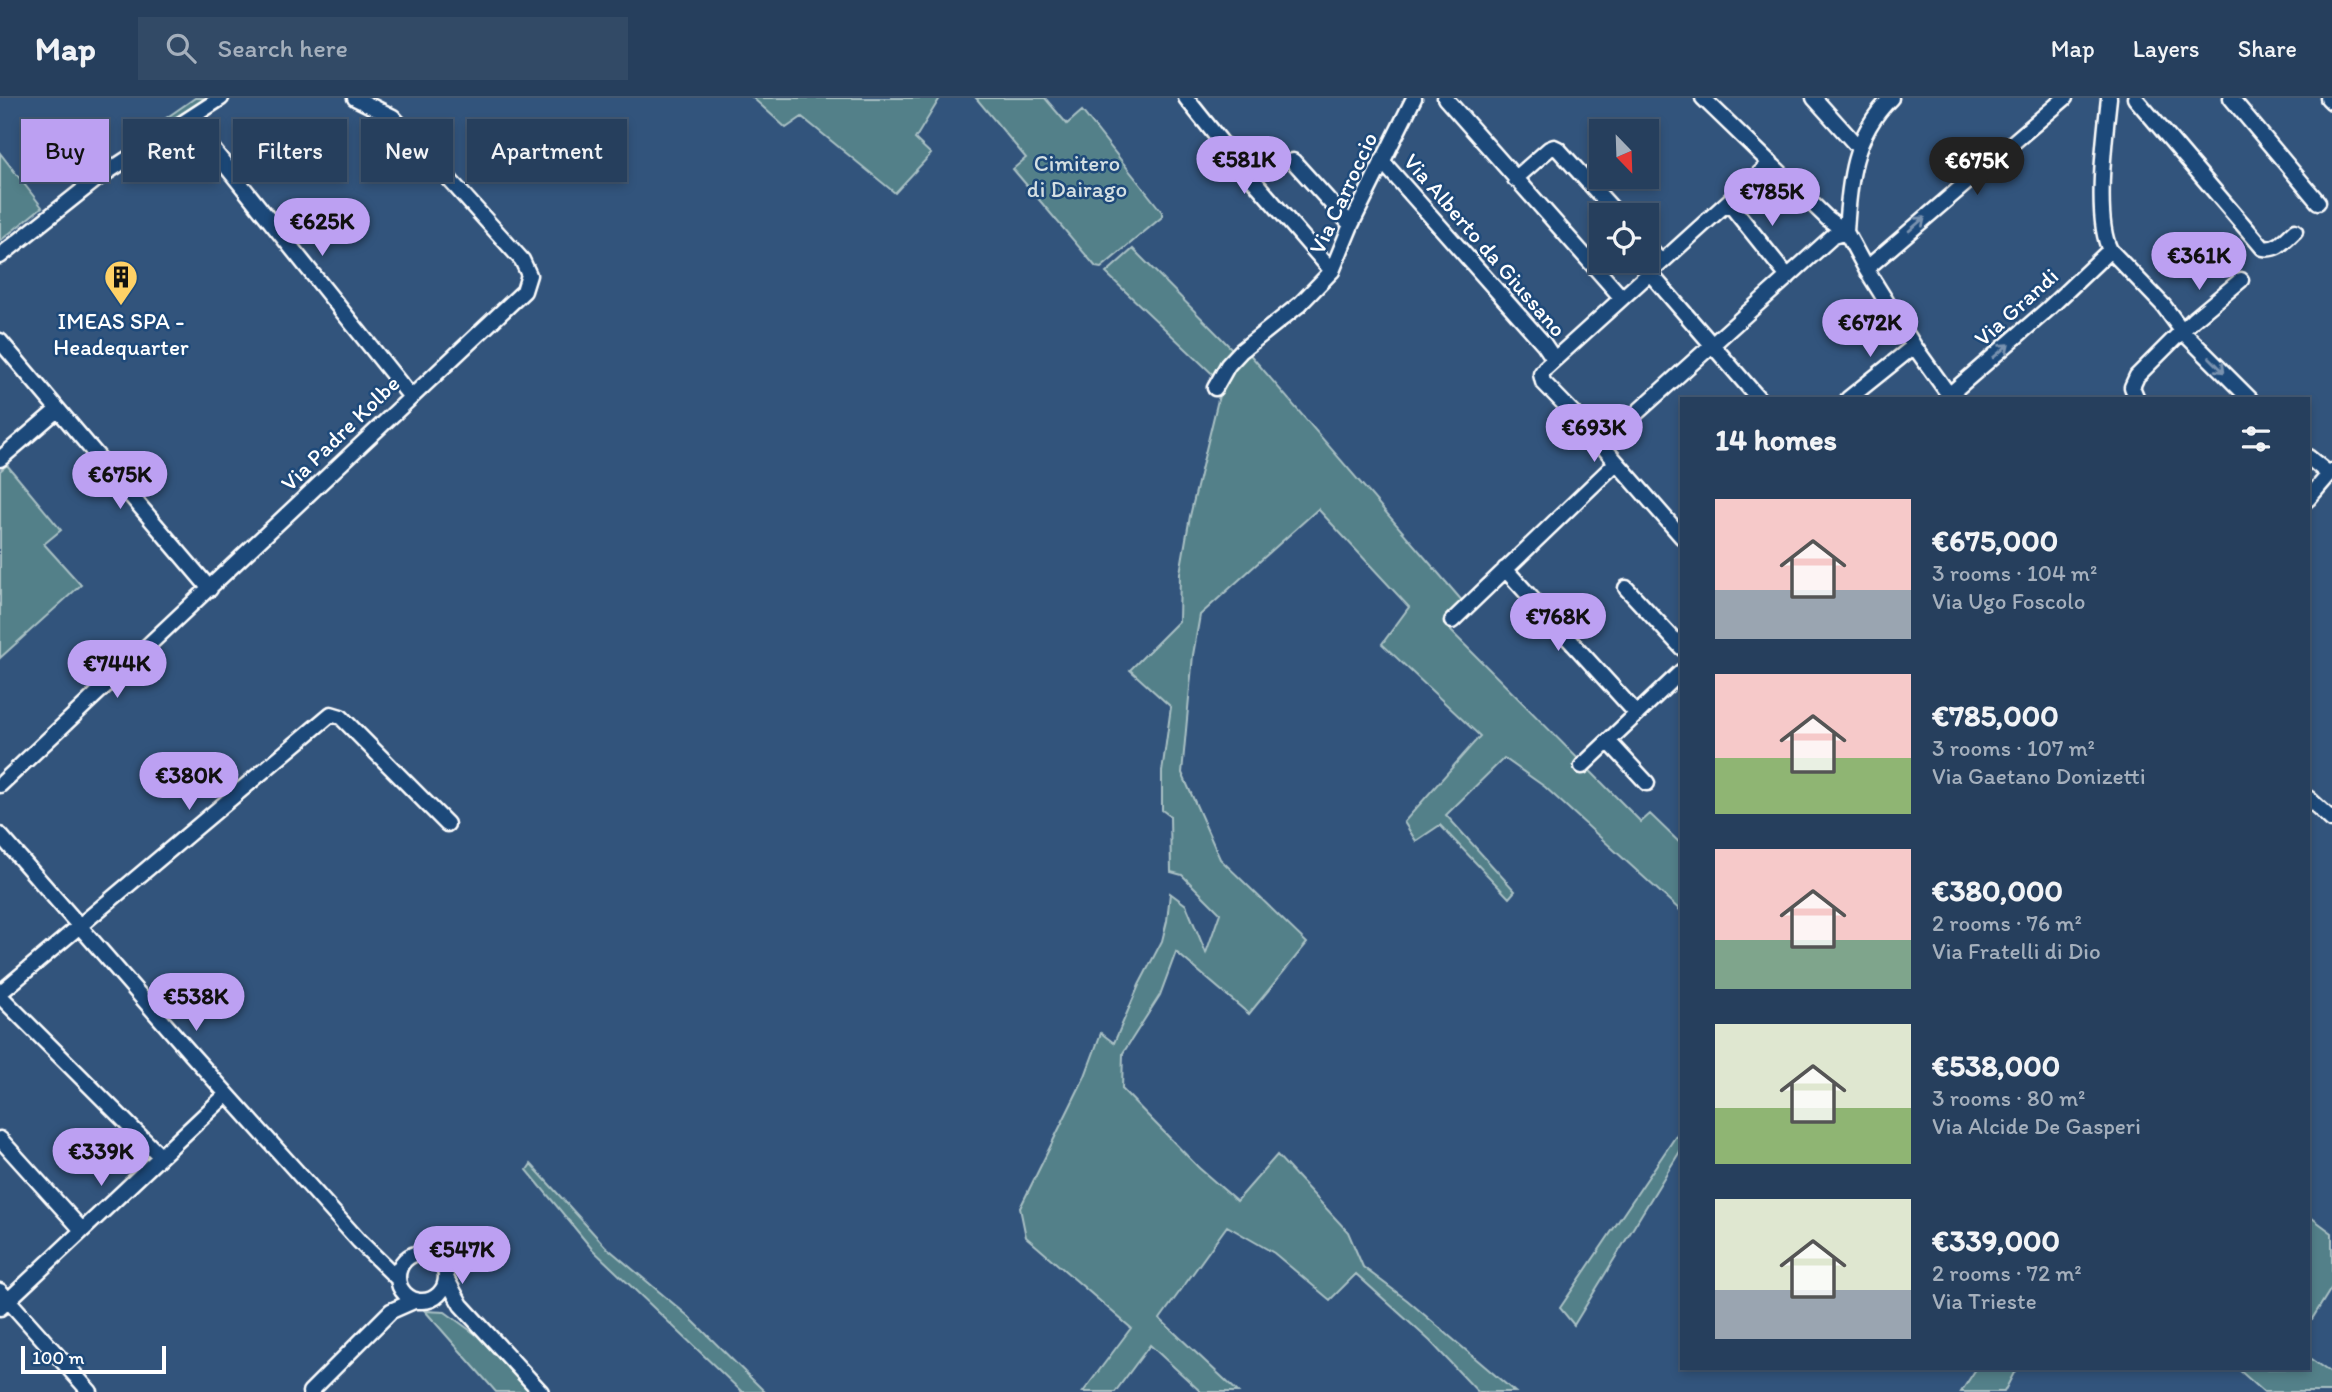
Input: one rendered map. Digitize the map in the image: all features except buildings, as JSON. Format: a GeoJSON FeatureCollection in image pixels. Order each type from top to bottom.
{"type":"FeatureCollection","features":[{"type":"Feature","properties":{"kind":"street"},"geometry":{"type":"LineString","coordinates":[[0,256],[98,178],[221,98]]}},
{"type":"Feature","properties":{"kind":"street"},"geometry":{"type":"LineString","coordinates":[[1186,98],[1332,271]]}},
{"type":"Feature","properties":{"kind":"street","name":"Via Carroccio"},"geometry":{"type":"LineString","coordinates":[[1215,387],[1228,365],[1241,351],[1300,304],[1332,271],[1351,225],[1414,98]]}},
{"type":"Feature","properties":{"kind":"street"},"geometry":{"type":"LineString","coordinates":[[1445,98],[1622,298]]}},
{"type":"Feature","properties":{"kind":"street"},"geometry":{"type":"LineString","coordinates":[[1705,98],[1827,218],[1846,232],[1914,346],[1950,397]]}},
{"type":"Feature","properties":{"kind":"street"},"geometry":{"type":"LineString","coordinates":[[1814,98],[1858,147]]}},
{"type":"Feature","properties":{"kind":"street"},"geometry":{"type":"LineString","coordinates":[[1846,232],[1849,186],[1858,147],[1875,117],[1891,98]]}},
{"type":"Feature","properties":{"kind":"street"},"geometry":{"type":"LineString","coordinates":[[1866,269],[2065,98]]}},
{"type":"Feature","properties":{"kind":"street"},"geometry":{"type":"LineString","coordinates":[[2109,98],[2101,214],[2105,240],[2110,250],[2163,305],[2183,332],[2248,397]]}},
{"type":"Feature","properties":{"kind":"street"},"geometry":{"type":"LineString","coordinates":[[2135,98],[2263,248],[2271,250],[2277,247],[2295,231]]}},
{"type":"Feature","properties":{"kind":"street"},"geometry":{"type":"LineString","coordinates":[[2231,98],[2318,202]]}},
{"type":"Feature","properties":{"kind":"street"},"geometry":{"type":"LineString","coordinates":[[2328,98],[2332,102]]}},
{"type":"Feature","properties":{"kind":"street","name":"Via Padre Kolbe"},"geometry":{"type":"LineString","coordinates":[[0,785],[524,291],[529,275],[522,260],[393,117],[361,99]]}},
{"type":"Feature","properties":{"kind":"street"},"geometry":{"type":"LineString","coordinates":[[1515,179],[1554,147],[1607,203]]}},
{"type":"Feature","properties":{"kind":"street"},"geometry":{"type":"LineString","coordinates":[[219,157],[411,397]]}},
{"type":"Feature","properties":{"kind":"street"},"geometry":{"type":"LineString","coordinates":[[1293,161],[1351,225]]}},
{"type":"Feature","properties":{"kind":"street","name":"Via Alberto da Giussano"},"geometry":{"type":"LineString","coordinates":[[1382,162],[1544,344],[1554,359]]}},
{"type":"Feature","properties":{"kind":"street"},"geometry":{"type":"LineString","coordinates":[[1659,260],[1661,262],[1771,163]]}},
{"type":"Feature","properties":{"kind":"street"},"geometry":{"type":"LineString","coordinates":[[1728,202],[1788,277]]}},
{"type":"Feature","properties":{"kind":"street"},"geometry":{"type":"LineString","coordinates":[[1601,445],[1833,236],[1846,232]]}},
{"type":"Feature","properties":{"kind":"street","name":"Via Grandi"},"geometry":{"type":"LineString","coordinates":[[1950,397],[2110,250]]}},
{"type":"Feature","properties":{"kind":"street"},"geometry":{"type":"LineString","coordinates":[[1649,273],[1541,374],[1543,382],[1680,532]]}},
{"type":"Feature","properties":{"kind":"street"},"geometry":{"type":"LineString","coordinates":[[1651,273],[1757,397]]}},
{"type":"Feature","properties":{"kind":"street"},"geometry":{"type":"LineString","coordinates":[[2136,397],[2132,387],[2137,376],[2193,320],[2241,280]]}},
{"type":"Feature","properties":{"kind":"street"},"geometry":{"type":"LineString","coordinates":[[0,341],[210,589]]}},
{"type":"Feature","properties":{"kind":"street"},"geometry":{"type":"LineString","coordinates":[[1850,397],[1914,346]]}},
{"type":"Feature","properties":{"kind":"street"},"geometry":{"type":"LineString","coordinates":[[0,459],[57,410]]}},
{"type":"Feature","properties":{"kind":"street"},"geometry":{"type":"LineString","coordinates":[[2310,458],[2331,472],[2310,497]]}},
{"type":"Feature","properties":{"kind":"street"},"geometry":{"type":"LineString","coordinates":[[1452,621],[1616,463]]}},
{"type":"Feature","properties":{"kind":"street"},"geometry":{"type":"LineString","coordinates":[[1505,569],[1637,714]]}},
{"type":"Feature","properties":{"kind":"street"},"geometry":{"type":"LineString","coordinates":[[1626,587],[1680,646]]}},
{"type":"Feature","properties":{"kind":"street"},"geometry":{"type":"LineString","coordinates":[[1582,766],[1680,673]]}},
{"type":"Feature","properties":{"kind":"street"},"geometry":{"type":"LineString","coordinates":[[160,1156],[0,995],[331,715],[341,717],[447,824]]}},
{"type":"Feature","properties":{"kind":"street"},"geometry":{"type":"LineString","coordinates":[[1608,741],[1647,783]]}},
{"type":"Feature","properties":{"kind":"street"},"geometry":{"type":"LineString","coordinates":[[2310,800],[2332,820]]}},
{"type":"Feature","properties":{"kind":"street"},"geometry":{"type":"LineString","coordinates":[[0,835],[227,1094],[371,1251],[399,1283],[404,1294],[422,1301],[434,1298],[440,1293],[446,1278]]}},
{"type":"Feature","properties":{"kind":"street"},"geometry":{"type":"LineString","coordinates":[[90,1392],[3,1300],[227,1094]]}},
{"type":"Feature","properties":{"kind":"street"},"geometry":{"type":"LineString","coordinates":[[0,1139],[82,1230]]}},
{"type":"Feature","properties":{"kind":"street"},"geometry":{"type":"LineString","coordinates":[[371,1251],[411,1256]]}},
{"type":"Feature","properties":{"kind":"street"},"geometry":{"type":"LineString","coordinates":[[391,1311],[401,1265],[418,1253],[433,1255],[443,1266],[446,1278],[461,1305],[541,1392]]}},
{"type":"Feature","properties":{"kind":"street"},"geometry":{"type":"LineString","coordinates":[[434,1298],[461,1305]]}},
{"type":"Feature","properties":{"kind":"street"},"geometry":{"type":"LineString","coordinates":[[310,1392],[391,1311],[416,1300]]}},
{"type":"Feature","properties":{"kind":"green space"},"geometry":{"type":"Polygon","coordinates":[[[195,98],[212,98],[182,119],[165,119],[195,98]]]}},
{"type":"Feature","properties":{"kind":"green space"},"geometry":{"type":"Polygon","coordinates":[[[753,98],[940,98],[915,139],[931,154],[895,193],[802,117],[786,128],[753,98]]]}},
{"type":"Feature","properties":{"kind":"green space","name":"Cimitero di Dairago"},"geometry":{"type":"Polygon","coordinates":[[[976,98],[1045,98],[1067,124],[1082,111],[1162,212],[1162,217],[1101,268],[1096,267],[1013,169],[1026,158],[976,98]]]}},
{"type":"Feature","properties":{"kind":"green space"},"geometry":{"type":"Polygon","coordinates":[[[0,153],[42,207],[0,241],[0,153]]]}},
{"type":"Feature","properties":{"kind":"green space"},"geometry":{"type":"Polygon","coordinates":[[[1133,249],[1235,352],[1247,351],[1464,603],[1457,609],[1449,629],[1641,822],[1650,814],[1680,843],[1680,910],[1545,787],[1504,758],[1446,815],[1515,891],[1509,898],[1440,825],[1416,841],[1404,822],[1480,736],[1382,644],[1409,607],[1318,509],[1200,615],[1193,655],[1182,773],[1220,859],[1307,943],[1249,1014],[1176,952],[1160,995],[1123,1053],[1122,1089],[1199,1168],[1237,1201],[1277,1155],[1348,1232],[1363,1267],[1407,1300],[1515,1392],[1478,1392],[1430,1341],[1356,1274],[1330,1300],[1274,1253],[1227,1226],[1160,1319],[1238,1392],[1201,1392],[1150,1345],[1115,1392],[1083,1392],[1131,1328],[1026,1237],[1020,1208],[1085,1076],[1101,1033],[1114,1043],[1162,941],[1170,893],[1186,905],[1206,953],[1220,913],[1182,875],[1171,872],[1170,816],[1162,810],[1162,772],[1171,707],[1130,670],[1179,621],[1180,573],[1190,516],[1222,383],[1106,273],[1133,249]]]}},
{"type":"Feature","properties":{"kind":"green space"},"geometry":{"type":"Polygon","coordinates":[[[7,465],[61,530],[44,544],[81,585],[0,658],[0,471],[7,465]]]}},
{"type":"Feature","properties":{"kind":"green space"},"geometry":{"type":"Polygon","coordinates":[[[1680,1130],[1680,1151],[1574,1325],[1560,1308],[1680,1130]]]}},
{"type":"Feature","properties":{"kind":"green space"},"geometry":{"type":"Polygon","coordinates":[[[531,1164],[605,1246],[688,1316],[765,1392],[742,1392],[592,1249],[527,1170],[531,1164]]]}},
{"type":"Feature","properties":{"kind":"green space"},"geometry":{"type":"Polygon","coordinates":[[[2310,1216],[2332,1233],[2332,1287],[2312,1319],[2310,1216]]]}},
{"type":"Feature","properties":{"kind":"green space"},"geometry":{"type":"Polygon","coordinates":[[[425,1311],[445,1312],[478,1336],[530,1392],[496,1392],[425,1311]]]}},
{"type":"Feature","properties":{"kind":"green space"},"geometry":{"type":"Polygon","coordinates":[[[2310,1358],[2332,1374],[2332,1392],[2264,1392],[2239,1370],[2310,1370],[2310,1358]]]}},
{"type":"Feature","properties":{"kind":"green space"},"geometry":{"type":"Polygon","coordinates":[[[1975,1370],[2015,1370],[2004,1392],[1961,1392],[1975,1370]]]}},
{"type":"Feature","properties":{"kind":"place","name":"IMEAS SPA - Headequarter"},"geometry":{"type":"Point","coordinates":[121,307]}}]}
